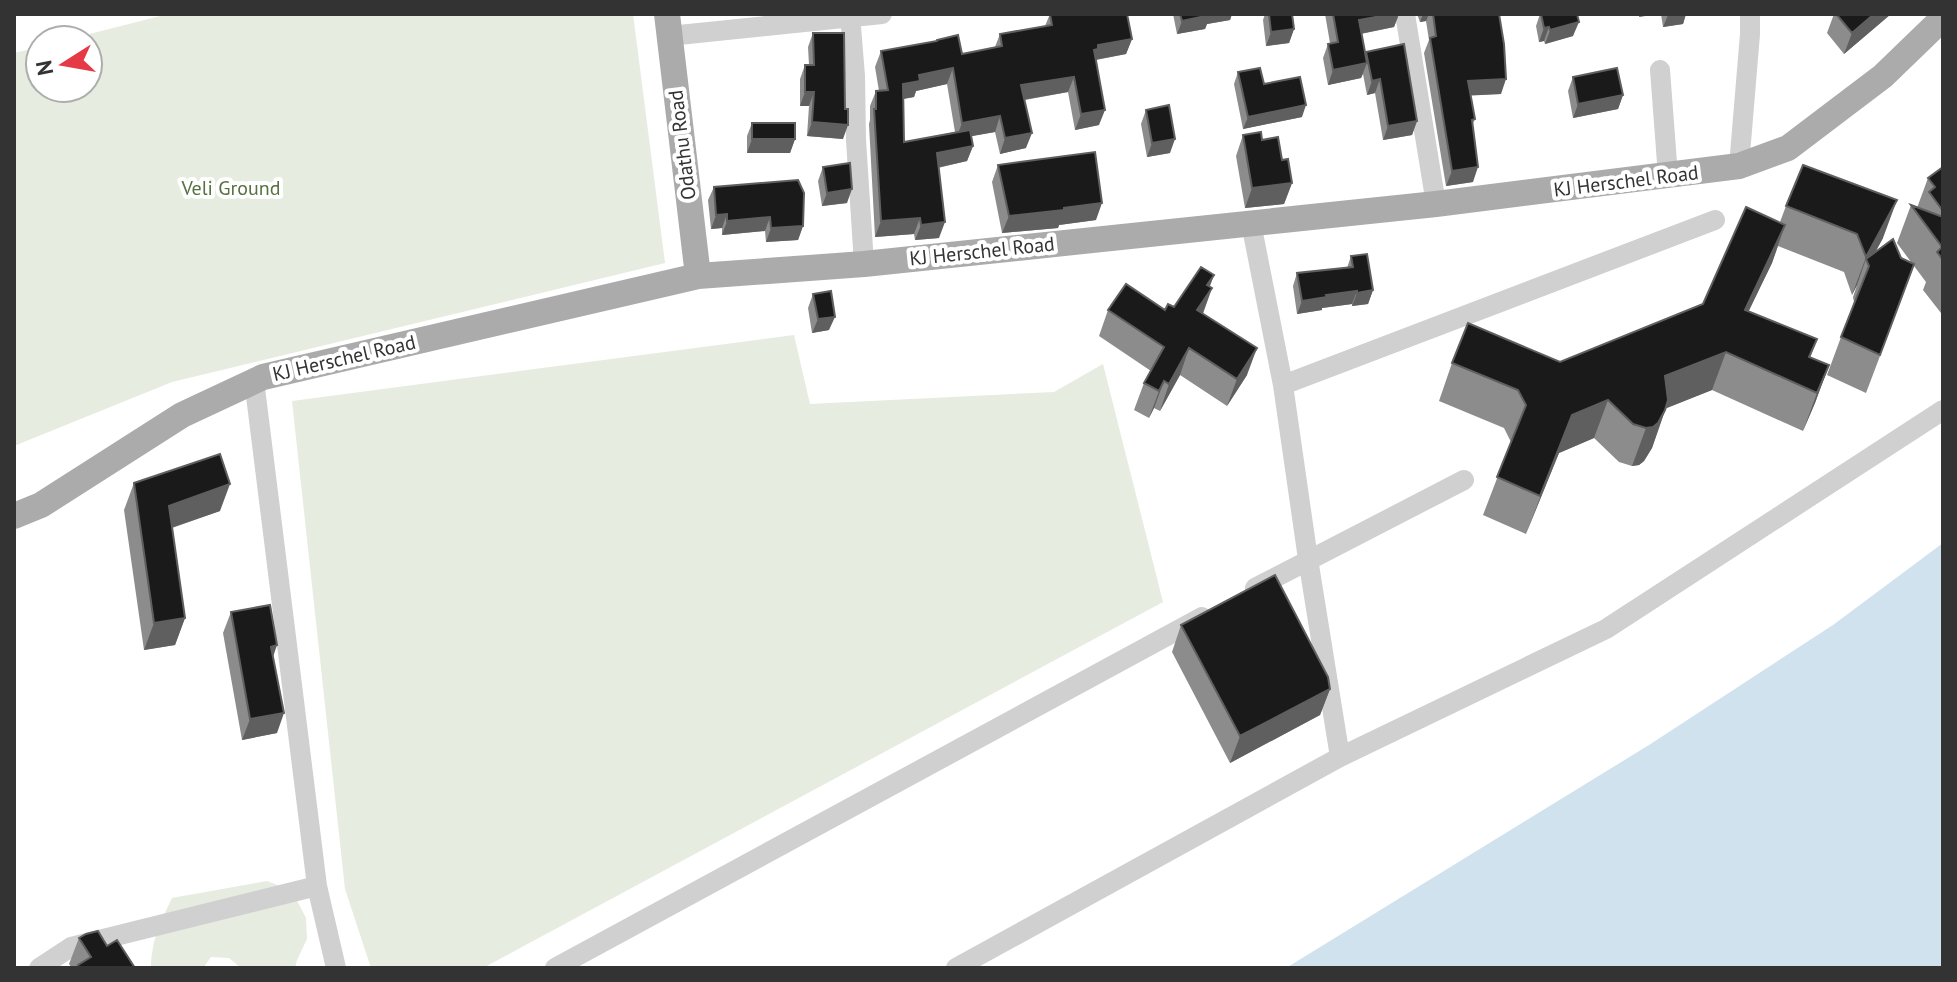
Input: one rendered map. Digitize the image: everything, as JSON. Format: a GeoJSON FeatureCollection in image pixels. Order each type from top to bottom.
{"type":"FeatureCollection","features":[{"type":"Feature","properties":{"kind":"main road","name":"KJ Herschel Road"},"geometry":{"type":"LineString","coordinates":[[14,516],[41,505],[182,415],[254,380],[698,276],[864,264],[1436,204],[1739,166],[1788,148],[1883,76],[1943,18]]}},
{"type":"Feature","properties":{"kind":"main road","name":"Odathu Road"},"geometry":{"type":"LineString","coordinates":[[668,25],[698,276]]}},
{"type":"Feature","properties":{"kind":"street"},"geometry":{"type":"LineString","coordinates":[[668,25],[882,14]]}},
{"type":"Feature","properties":{"kind":"street"},"geometry":{"type":"LineString","coordinates":[[1405,14],[1436,204]]}},
{"type":"Feature","properties":{"kind":"street"},"geometry":{"type":"LineString","coordinates":[[1739,166],[1750,14]]}},
{"type":"Feature","properties":{"kind":"street"},"geometry":{"type":"LineString","coordinates":[[850,15],[864,264]]}},
{"type":"Feature","properties":{"kind":"street"},"geometry":{"type":"LineString","coordinates":[[1660,70],[1668,176]]}},
{"type":"Feature","properties":{"kind":"street"},"geometry":{"type":"LineString","coordinates":[[1283,385],[1715,220]]}},
{"type":"Feature","properties":{"kind":"street"},"geometry":{"type":"LineString","coordinates":[[1251,223],[1283,385],[1340,757]]}},
{"type":"Feature","properties":{"kind":"street"},"geometry":{"type":"LineString","coordinates":[[254,380],[317,886],[336,968]]}},
{"type":"Feature","properties":{"kind":"street"},"geometry":{"type":"LineString","coordinates":[[956,968],[1340,757],[1606,629],[1943,410]]}},
{"type":"Feature","properties":{"kind":"street"},"geometry":{"type":"LineString","coordinates":[[1241,596],[1464,480]]}},
{"type":"Feature","properties":{"kind":"street"},"geometry":{"type":"LineString","coordinates":[[555,968],[1214,611]]}},
{"type":"Feature","properties":{"kind":"street"},"geometry":{"type":"LineString","coordinates":[[39,968],[71,947],[317,886]]}},
{"type":"Feature","properties":{"kind":"green space","name":"Veli Ground"},"geometry":{"type":"Polygon","coordinates":[[[168,14],[633,14],[665,263],[172,382],[14,446],[14,53],[24,51],[24,104],[104,104],[104,30],[168,14]]]}},
{"type":"Feature","properties":{"kind":"green space"},"geometry":{"type":"Polygon","coordinates":[[[794,335],[810,404],[1054,392],[1103,364],[1163,602],[483,968],[371,968],[345,889],[292,401],[794,335]]]}},
{"type":"Feature","properties":{"kind":"green space"},"geometry":{"type":"Polygon","coordinates":[[[267,881],[292,891],[306,918],[307,939],[295,968],[241,968],[229,958],[211,957],[203,968],[151,968],[155,940],[172,898],[267,881]]]}},
{"type":"Feature","properties":{"kind":"water"},"geometry":{"type":"Polygon","coordinates":[[[1943,543],[1943,968],[1286,968],[1649,745],[1833,625],[1943,543]]]}},
{"type":"Feature","properties":{"kind":"building"},"geometry":{"type":"Polygon","coordinates":[[[1050,14],[1127,14],[1132,39],[1098,45],[1098,49],[1094,50],[1105,110],[1081,114],[1074,77],[1021,85],[1032,133],[1005,138],[1000,116],[962,123],[953,68],[919,75],[920,81],[903,84],[904,142],[970,130],[973,146],[937,153],[945,222],[921,225],[920,218],[881,221],[874,109],[876,91],[888,90],[881,51],[958,35],[962,54],[1002,46],[1000,34],[1052,25],[1050,14]]]}},
{"type":"Feature","properties":{"kind":"building"},"geometry":{"type":"Polygon","coordinates":[[[1180,14],[1210,14],[1210,15],[1182,21],[1180,14]]]}},
{"type":"Feature","properties":{"kind":"building"},"geometry":{"type":"Polygon","coordinates":[[[1269,14],[1292,14],[1294,29],[1271,32],[1269,14]]]}},
{"type":"Feature","properties":{"kind":"building"},"geometry":{"type":"Polygon","coordinates":[[[1333,14],[1392,14],[1359,20],[1367,63],[1333,70],[1328,44],[1338,42],[1333,14]]]}},
{"type":"Feature","properties":{"kind":"building"},"geometry":{"type":"Polygon","coordinates":[[[1433,14],[1499,14],[1506,79],[1468,81],[1475,119],[1472,120],[1478,167],[1452,171],[1430,38],[1436,36],[1433,14]]]}},
{"type":"Feature","properties":{"kind":"building"},"geometry":{"type":"Polygon","coordinates":[[[1541,14],[1577,14],[1579,22],[1550,30],[1549,27],[1544,28],[1541,14]]]}},
{"type":"Feature","properties":{"kind":"building"},"geometry":{"type":"Polygon","coordinates":[[[1836,14],[1874,14],[1852,33],[1836,14]]]}},
{"type":"Feature","properties":{"kind":"building"},"geometry":{"type":"Polygon","coordinates":[[[813,33],[844,33],[848,125],[812,122],[814,92],[805,92],[805,65],[814,65],[813,33]]]}},
{"type":"Feature","properties":{"kind":"building"},"geometry":{"type":"Polygon","coordinates":[[[1404,44],[1417,121],[1388,126],[1380,79],[1372,81],[1366,52],[1404,44]]]}},
{"type":"Feature","properties":{"kind":"building"},"geometry":{"type":"Polygon","coordinates":[[[1260,68],[1264,84],[1300,77],[1306,105],[1248,117],[1238,72],[1260,68]]]}},
{"type":"Feature","properties":{"kind":"building"},"geometry":{"type":"Polygon","coordinates":[[[1617,68],[1623,95],[1578,104],[1573,77],[1617,68]]]}},
{"type":"Feature","properties":{"kind":"building"},"geometry":{"type":"Polygon","coordinates":[[[1169,105],[1175,139],[1152,143],[1146,110],[1169,105]]]}},
{"type":"Feature","properties":{"kind":"building"},"geometry":{"type":"Polygon","coordinates":[[[752,123],[795,123],[795,139],[752,139],[752,123]]]}},
{"type":"Feature","properties":{"kind":"building"},"geometry":{"type":"Polygon","coordinates":[[[1261,132],[1262,140],[1278,137],[1282,160],[1288,159],[1292,183],[1252,188],[1243,135],[1261,132]]]}},
{"type":"Feature","properties":{"kind":"building"},"geometry":{"type":"Polygon","coordinates":[[[1095,152],[1102,203],[1009,216],[998,165],[1095,152]]]}},
{"type":"Feature","properties":{"kind":"building"},"geometry":{"type":"Polygon","coordinates":[[[850,163],[852,189],[827,193],[823,167],[850,163]]]}},
{"type":"Feature","properties":{"kind":"building"},"geometry":{"type":"Polygon","coordinates":[[[1803,165],[1897,200],[1866,257],[1857,234],[1786,206],[1803,165]]]}},
{"type":"Feature","properties":{"kind":"building"},"geometry":{"type":"Polygon","coordinates":[[[1943,167],[1943,211],[1929,192],[1935,187],[1928,178],[1943,167]]]}},
{"type":"Feature","properties":{"kind":"building"},"geometry":{"type":"Polygon","coordinates":[[[798,180],[804,193],[803,226],[771,228],[770,217],[727,221],[727,214],[716,215],[714,187],[798,180]]]}},
{"type":"Feature","properties":{"kind":"building"},"geometry":{"type":"Polygon","coordinates":[[[1911,205],[1943,217],[1943,260],[1937,252],[1942,247],[1911,205]]]}},
{"type":"Feature","properties":{"kind":"building"},"geometry":{"type":"Polygon","coordinates":[[[1746,207],[1785,225],[1745,310],[1817,339],[1809,357],[1829,365],[1817,393],[1726,352],[1665,376],[1668,400],[1658,423],[1653,427],[1633,424],[1608,400],[1572,415],[1540,496],[1497,477],[1526,405],[1518,390],[1452,363],[1468,323],[1560,362],[1703,304],[1746,207]]]}},
{"type":"Feature","properties":{"kind":"building"},"geometry":{"type":"Polygon","coordinates":[[[1893,239],[1901,258],[1914,264],[1880,355],[1841,337],[1869,266],[1866,259],[1893,239]]]}},
{"type":"Feature","properties":{"kind":"building"},"geometry":{"type":"Polygon","coordinates":[[[1367,254],[1373,290],[1302,301],[1297,273],[1353,267],[1351,256],[1367,254]]]}},
{"type":"Feature","properties":{"kind":"building"},"geometry":{"type":"Polygon","coordinates":[[[1201,267],[1214,275],[1207,285],[1212,288],[1197,310],[1257,348],[1237,379],[1189,348],[1169,384],[1164,381],[1159,391],[1144,383],[1164,347],[1108,310],[1126,284],[1165,310],[1168,304],[1174,307],[1201,267]]]}},
{"type":"Feature","properties":{"kind":"building"},"geometry":{"type":"Polygon","coordinates":[[[831,291],[835,317],[818,319],[813,294],[831,291]]]}},
{"type":"Feature","properties":{"kind":"building"},"geometry":{"type":"Polygon","coordinates":[[[220,454],[230,484],[169,506],[185,618],[154,623],[134,483],[220,454]]]}},
{"type":"Feature","properties":{"kind":"building"},"geometry":{"type":"Polygon","coordinates":[[[1275,575],[1328,677],[1330,689],[1240,736],[1181,625],[1275,575]]]}},
{"type":"Feature","properties":{"kind":"building"},"geometry":{"type":"Polygon","coordinates":[[[270,605],[277,645],[271,647],[284,713],[250,719],[231,612],[270,605]]]}},
{"type":"Feature","properties":{"kind":"building"},"geometry":{"type":"Polygon","coordinates":[[[98,931],[107,946],[117,940],[135,968],[79,968],[78,965],[91,957],[79,938],[98,931]]]}}]}
